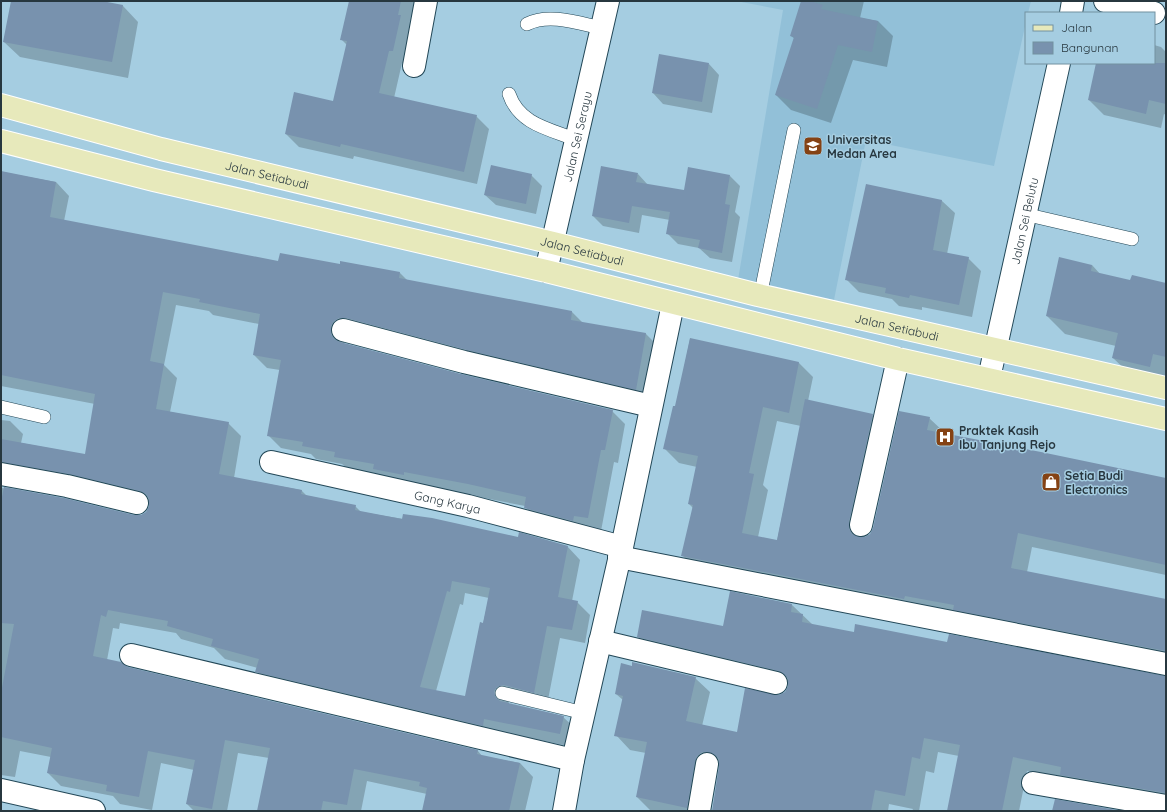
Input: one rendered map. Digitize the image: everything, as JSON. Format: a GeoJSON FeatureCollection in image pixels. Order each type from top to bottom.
{"type":"FeatureCollection","features":[{"type":"Feature","properties":{"kind":"main road","name":"Jalan Setiabudi"},"geometry":{"type":"LineString","coordinates":[[1,105],[161,149],[553,243],[758,295],[1166,388]]}},
{"type":"Feature","properties":{"kind":"main road"},"geometry":{"type":"LineString","coordinates":[[1,141],[154,180],[546,271],[673,304],[898,358],[1166,419]]}},
{"type":"Feature","properties":{"kind":"main road"},"geometry":{"type":"LineString","coordinates":[[154,180],[161,149]]}},
{"type":"Feature","properties":{"kind":"street"},"geometry":{"type":"LineString","coordinates":[[414,66],[426,1]]}},
{"type":"Feature","properties":{"kind":"street","name":"Jalan Sei Serayu"},"geometry":{"type":"LineString","coordinates":[[546,271],[575,139],[608,1]]}},
{"type":"Feature","properties":{"kind":"street"},"geometry":{"type":"LineString","coordinates":[[1071,12],[1073,1]]}},
{"type":"Feature","properties":{"kind":"street"},"geometry":{"type":"LineString","coordinates":[[1105,1],[1150,12]]}},
{"type":"Feature","properties":{"kind":"street"},"geometry":{"type":"LineString","coordinates":[[1155,13],[1166,16]]}},
{"type":"Feature","properties":{"kind":"street","name":"Jalan Sei Belutu"},"geometry":{"type":"LineString","coordinates":[[989,378],[994,348],[1059,64]]}},
{"type":"Feature","properties":{"kind":"street"},"geometry":{"type":"LineString","coordinates":[[565,811],[573,760],[620,552],[673,304]]}},
{"type":"Feature","properties":{"kind":"street"},"geometry":{"type":"LineString","coordinates":[[343,330],[464,362],[652,406]]}},
{"type":"Feature","properties":{"kind":"street"},"geometry":{"type":"LineString","coordinates":[[861,525],[898,358]]}},
{"type":"Feature","properties":{"kind":"street","name":"Gang Karya"},"geometry":{"type":"LineString","coordinates":[[271,462],[468,506],[620,552],[1166,664]]}},
{"type":"Feature","properties":{"kind":"street"},"geometry":{"type":"LineString","coordinates":[[1,474],[67,486],[137,503]]}},
{"type":"Feature","properties":{"kind":"street"},"geometry":{"type":"LineString","coordinates":[[600,641],[776,683]]}},
{"type":"Feature","properties":{"kind":"street"},"geometry":{"type":"LineString","coordinates":[[131,655],[573,760]]}},
{"type":"Feature","properties":{"kind":"street"},"geometry":{"type":"LineString","coordinates":[[699,811],[708,764]]}},
{"type":"Feature","properties":{"kind":"street"},"geometry":{"type":"LineString","coordinates":[[1033,783],[1166,806]]}},
{"type":"Feature","properties":{"kind":"street"},"geometry":{"type":"LineString","coordinates":[[1,790],[94,811]]}},
{"type":"Feature","properties":{"kind":"lane"},"geometry":{"type":"LineString","coordinates":[[526,24],[534,20],[544,19],[567,21],[601,28]]}},
{"type":"Feature","properties":{"kind":"lane"},"geometry":{"type":"LineString","coordinates":[[509,94],[513,105],[524,118],[540,126],[575,139]]}},
{"type":"Feature","properties":{"kind":"lane"},"geometry":{"type":"LineString","coordinates":[[758,295],[762,287],[794,130]]}},
{"type":"Feature","properties":{"kind":"lane"},"geometry":{"type":"LineString","coordinates":[[1024,214],[1132,239]]}},
{"type":"Feature","properties":{"kind":"lane"},"geometry":{"type":"LineString","coordinates":[[1,407],[44,417]]}},
{"type":"Feature","properties":{"kind":"lane"},"geometry":{"type":"LineString","coordinates":[[502,693],[584,713]]}},
{"type":"Feature","properties":{"kind":"shaded area","name":"Universitas Medan Area"},"geometry":{"type":"Polygon","coordinates":[[[736,1],[1031,1],[1028,12],[1025,12],[1025,26],[994,166],[866,140],[834,300],[762,287],[738,280],[783,10],[736,1]]]}},
{"type":"Feature","properties":{"kind":"building"},"geometry":{"type":"Polygon","coordinates":[[[11,1],[102,1],[123,5],[112,62],[3,42],[11,1]]]}},
{"type":"Feature","properties":{"kind":"building"},"geometry":{"type":"Polygon","coordinates":[[[349,1],[401,1],[398,15],[401,15],[393,51],[389,51],[379,93],[477,115],[464,172],[341,144],[340,147],[285,134],[294,92],[333,101],[347,41],[340,40],[349,1]]]}},
{"type":"Feature","properties":{"kind":"building"},"geometry":{"type":"Polygon","coordinates":[[[801,1],[810,1],[823,5],[821,9],[878,21],[872,52],[838,45],[817,109],[775,95],[794,37],[790,36],[801,1]]]}},
{"type":"Feature","properties":{"kind":"building"},"geometry":{"type":"Polygon","coordinates":[[[659,54],[709,63],[702,102],[652,93],[659,54]]]}},
{"type":"Feature","properties":{"kind":"building"},"geometry":{"type":"Polygon","coordinates":[[[1166,63],[1166,104],[1149,100],[1146,114],[1088,100],[1096,64],[1166,63]]]}},
{"type":"Feature","properties":{"kind":"building"},"geometry":{"type":"Polygon","coordinates":[[[491,165],[532,174],[526,204],[484,195],[491,165]]]}},
{"type":"Feature","properties":{"kind":"building"},"geometry":{"type":"Polygon","coordinates":[[[601,166],[638,173],[636,182],[684,190],[688,167],[730,175],[725,204],[730,205],[722,253],[698,248],[700,240],[666,234],[670,212],[632,206],[629,223],[592,216],[601,166]]]}},
{"type":"Feature","properties":{"kind":"building"},"geometry":{"type":"Polygon","coordinates":[[[1,171],[56,182],[50,217],[278,261],[280,253],[340,264],[340,261],[400,272],[399,278],[572,311],[571,320],[646,333],[636,390],[467,350],[346,318],[339,318],[334,321],[331,326],[331,334],[334,339],[340,342],[461,374],[613,410],[605,450],[601,450],[588,518],[574,516],[573,521],[524,508],[526,497],[404,472],[404,475],[373,469],[374,464],[334,457],[335,452],[302,446],[303,442],[267,436],[281,360],[253,355],[260,314],[199,302],[200,299],[163,292],[150,361],[164,364],[156,409],[229,422],[219,474],[302,490],[301,494],[356,505],[355,510],[402,519],[403,514],[432,518],[518,537],[519,532],[568,546],[558,597],[578,601],[572,630],[547,626],[534,693],[504,685],[497,687],[494,691],[496,698],[500,701],[564,716],[560,734],[484,719],[483,726],[255,672],[259,659],[211,646],[213,639],[167,626],[168,621],[108,610],[106,617],[101,615],[93,656],[121,662],[128,667],[478,750],[477,754],[520,763],[509,811],[422,811],[427,788],[419,786],[420,782],[354,769],[347,805],[323,801],[321,811],[257,811],[270,748],[225,740],[212,809],[186,804],[195,760],[148,751],[139,797],[106,791],[107,785],[47,773],[52,748],[1,737],[1,693],[14,624],[1,623],[1,502],[4,487],[64,498],[134,515],[141,515],[146,512],[149,506],[149,499],[146,494],[140,491],[69,474],[1,462],[1,439],[85,454],[95,394],[1,375],[1,171]],[[452,581],[450,592],[447,591],[420,687],[465,696],[480,622],[483,623],[490,588],[452,581]]]}},
{"type":"Feature","properties":{"kind":"building"},"geometry":{"type":"Polygon","coordinates":[[[866,184],[942,200],[933,250],[969,257],[959,305],[910,295],[909,298],[885,293],[886,288],[845,280],[866,184]]]}},
{"type":"Feature","properties":{"kind":"building"},"geometry":{"type":"Polygon","coordinates":[[[1059,257],[1092,265],[1091,271],[1130,280],[1132,275],[1166,283],[1166,357],[1153,354],[1150,367],[1112,358],[1118,333],[1046,316],[1059,257]]]}},
{"type":"Feature","properties":{"kind":"building"},"geometry":{"type":"Polygon","coordinates":[[[690,338],[799,362],[789,413],[763,407],[749,473],[754,474],[742,533],[777,540],[805,399],[873,414],[849,522],[849,528],[852,534],[859,537],[865,537],[870,534],[873,528],[899,411],[930,417],[927,430],[1166,478],[1166,565],[1018,533],[1011,568],[1166,599],[1166,651],[953,610],[954,605],[905,596],[904,599],[681,556],[693,505],[688,504],[698,456],[663,449],[673,406],[675,406],[690,338]]]}},
{"type":"Feature","properties":{"kind":"building"},"geometry":{"type":"Polygon","coordinates":[[[730,591],[792,604],[791,612],[803,614],[802,622],[854,632],[855,624],[947,642],[949,634],[1166,676],[1166,793],[1060,775],[1061,767],[1013,757],[1002,811],[947,811],[960,745],[924,738],[920,759],[912,757],[905,796],[875,790],[871,811],[712,811],[719,759],[709,752],[702,752],[697,756],[687,808],[636,797],[647,742],[614,736],[623,696],[615,694],[621,663],[632,666],[632,662],[696,677],[686,721],[737,732],[745,688],[779,695],[785,692],[788,686],[788,679],[779,671],[637,637],[642,610],[723,626],[730,591]]]}},
{"type":"Feature","properties":{"kind":"building"},"geometry":{"type":"Polygon","coordinates":[[[1055,799],[1122,811],[1052,811],[1055,799]]]}},
{"type":"Feature","properties":{"kind":"place","name":"Universitas Medan Area"},"geometry":{"type":"Point","coordinates":[813,146]}},
{"type":"Feature","properties":{"kind":"place","name":"Praktek Kasih Ibu Tanjung Rejo"},"geometry":{"type":"Point","coordinates":[945,437]}},
{"type":"Feature","properties":{"kind":"place","name":"Setia Budi Electronics"},"geometry":{"type":"Point","coordinates":[1051,482]}}]}
